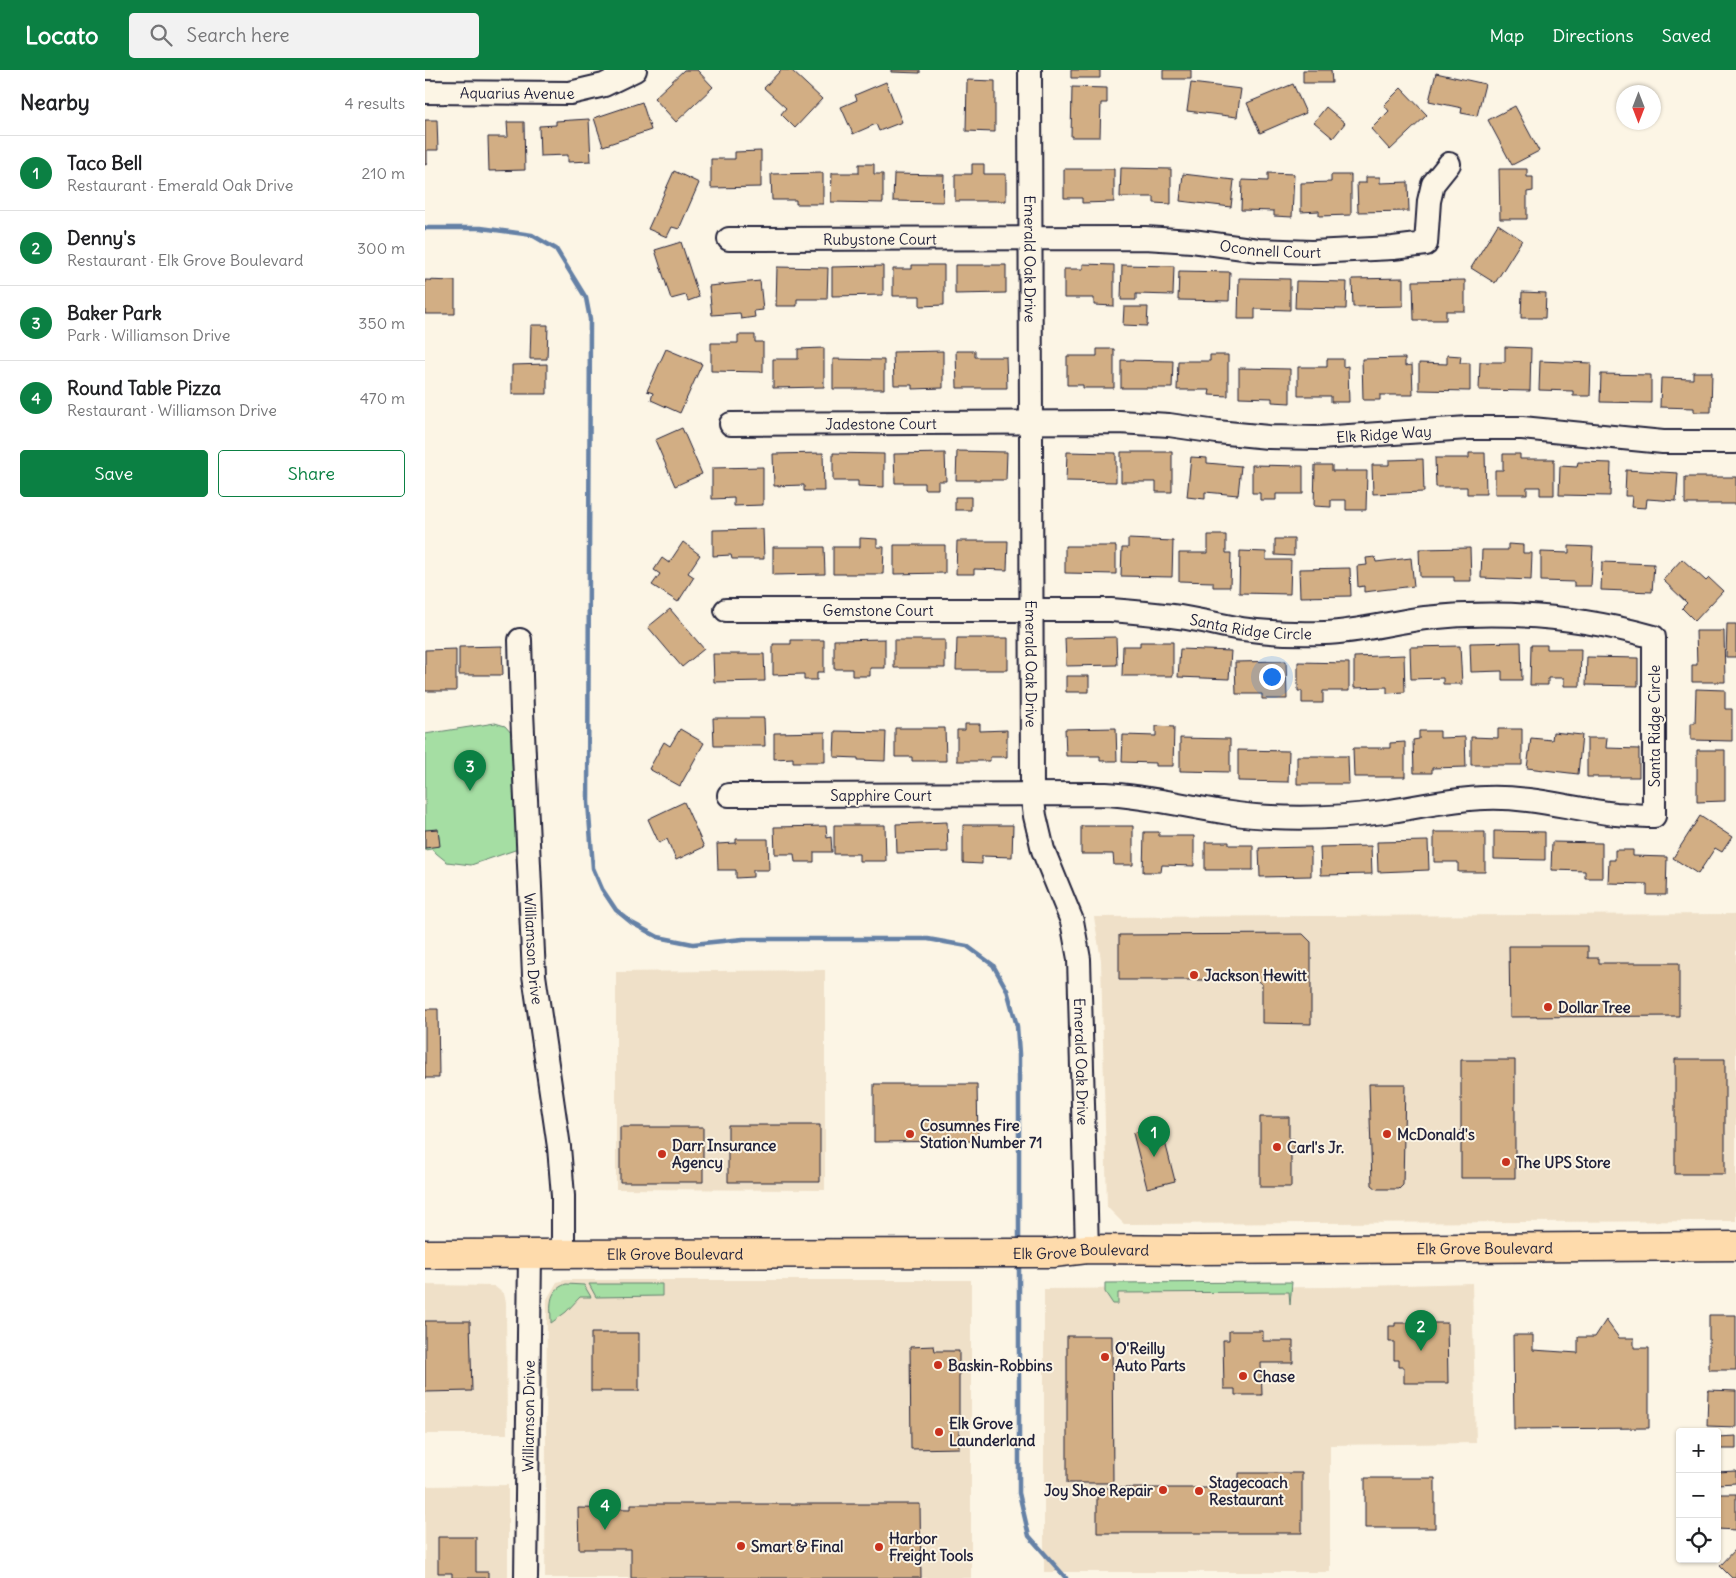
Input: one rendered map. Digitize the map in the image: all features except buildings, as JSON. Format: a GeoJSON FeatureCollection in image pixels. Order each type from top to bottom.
{"type":"FeatureCollection","features":[{"type":"Feature","properties":{"kind":"main road","name":"Elk Grove Boulevard"},"geometry":{"type":"LineString","coordinates":[[425,1254],[1053,1253],[1087,1249],[1736,1246]]}},
{"type":"Feature","properties":{"kind":"street","name":"Aquarius Avenue"},"geometry":{"type":"LineString","coordinates":[[425,92],[569,93],[604,85],[635,70]]}},
{"type":"Feature","properties":{"kind":"street","name":"Emerald Oak Drive"},"geometry":{"type":"LineString","coordinates":[[1030,70],[1032,794],[1043,850],[1072,921],[1079,959],[1087,1249]]}},
{"type":"Feature","properties":{"kind":"street","name":"Oconnell Court"},"geometry":{"type":"LineString","coordinates":[[1031,237],[1145,238],[1192,241],[1259,250],[1312,252],[1384,249],[1426,244],[1429,201],[1433,184],[1449,164]]}},
{"type":"Feature","properties":{"kind":"street","name":"Rubystone Court"},"geometry":{"type":"LineString","coordinates":[[729,239],[1031,237]]}},
{"type":"Feature","properties":{"kind":"street","name":"Jadestone Court"},"geometry":{"type":"LineString","coordinates":[[731,424],[1031,423]]}},
{"type":"Feature","properties":{"kind":"street","name":"Elk Ridge Way"},"geometry":{"type":"LineString","coordinates":[[1031,423],[1146,423],[1268,437],[1319,438],[1468,428],[1522,428],[1663,442],[1736,442]]}},
{"type":"Feature","properties":{"kind":"street","name":"Gemstone Court"},"geometry":{"type":"LineString","coordinates":[[726,610],[1031,610]]}},
{"type":"Feature","properties":{"kind":"street","name":"Santa Ridge Circle"},"geometry":{"type":"LineString","coordinates":[[1031,610],[1149,612],[1243,629],[1284,633],[1326,633],[1423,619],[1501,614],[1540,616],[1597,624],[1654,637],[1654,816],[1617,814],[1525,799],[1487,798],[1450,800],[1386,812],[1347,816],[1269,817],[1230,813],[1156,799],[1123,795],[1032,794]]}},
{"type":"Feature","properties":{"kind":"street","name":"Williamson Drive"},"geometry":{"type":"LineString","coordinates":[[521,640],[521,711],[534,975],[559,1147],[563,1196],[563,1254]]}},
{"type":"Feature","properties":{"kind":"street","name":"Sapphire Court"},"geometry":{"type":"LineString","coordinates":[[729,795],[1032,794]]}},
{"type":"Feature","properties":{"kind":"street","name":"Williamson Drive"},"geometry":{"type":"LineString","coordinates":[[527,1578],[530,1254]]}},
{"type":"Feature","properties":{"kind":"shaded area"},"geometry":{"type":"Polygon","coordinates":[[[1736,914],[1736,1221],[1124,1224],[1107,1207],[1101,960],[1094,917],[1736,914]]]}},
{"type":"Feature","properties":{"kind":"shaded area"},"geometry":{"type":"Polygon","coordinates":[[[825,970],[825,1190],[616,1189],[616,972],[825,970]]]}},
{"type":"Feature","properties":{"kind":"shaded area"},"geometry":{"type":"Polygon","coordinates":[[[566,1280],[971,1280],[971,1578],[545,1578],[547,1299],[557,1282],[566,1280]]]}},
{"type":"Feature","properties":{"kind":"shaded area"},"geometry":{"type":"Polygon","coordinates":[[[1472,1283],[1476,1443],[1330,1445],[1330,1572],[1044,1572],[1044,1289],[1331,1287],[1472,1283]]]}},
{"type":"Feature","properties":{"kind":"shaded area"},"geometry":{"type":"Polygon","coordinates":[[[425,1285],[494,1286],[504,1294],[506,1302],[507,1434],[425,1434],[425,1285]]]}},
{"type":"Feature","properties":{"kind":"shaded area"},"geometry":{"type":"Polygon","coordinates":[[[508,1485],[508,1578],[425,1578],[425,1486],[508,1485]]]}},
{"type":"Feature","properties":{"kind":"green space"},"geometry":{"type":"Polygon","coordinates":[[[495,723],[505,726],[512,734],[518,849],[471,865],[447,862],[431,849],[425,850],[425,734],[495,723]]]}},
{"type":"Feature","properties":{"kind":"green space"},"geometry":{"type":"Polygon","coordinates":[[[1292,1282],[1290,1305],[1289,1292],[1118,1293],[1118,1304],[1113,1304],[1105,1292],[1105,1283],[1292,1282]]]}},
{"type":"Feature","properties":{"kind":"green space"},"geometry":{"type":"Polygon","coordinates":[[[566,1284],[584,1285],[591,1297],[580,1297],[566,1312],[551,1323],[551,1300],[556,1291],[566,1284]]]}},
{"type":"Feature","properties":{"kind":"green space"},"geometry":{"type":"Polygon","coordinates":[[[589,1284],[662,1284],[662,1296],[596,1297],[589,1284]]]}},
{"type":"Feature","properties":{"kind":"waterway"},"geometry":{"type":"LineString","coordinates":[[425,228],[481,228],[532,235],[556,249],[586,298],[590,319],[588,802],[593,868],[602,889],[616,910],[632,923],[658,937],[693,944],[743,939],[928,939],[967,946],[993,965],[1007,990],[1017,1026],[1019,1054],[1019,1244]]}},
{"type":"Feature","properties":{"kind":"waterway"},"geometry":{"type":"LineString","coordinates":[[1019,1262],[1019,1493],[1029,1536],[1066,1578]]}},
{"type":"Feature","properties":{"kind":"place","name":"Baker Park"},"geometry":{"type":"Point","coordinates":[470,791]}},
{"type":"Feature","properties":{"kind":"place","name":"Jackson Hewitt"},"geometry":{"type":"Point","coordinates":[1194,975]}},
{"type":"Feature","properties":{"kind":"place","name":"Dollar Tree"},"geometry":{"type":"Point","coordinates":[1548,1007]}},
{"type":"Feature","properties":{"kind":"place","name":"Cosumnes Fire Station Number 71"},"geometry":{"type":"Point","coordinates":[910,1134]}},
{"type":"Feature","properties":{"kind":"place","name":"McDonald's"},"geometry":{"type":"Point","coordinates":[1387,1134]}},
{"type":"Feature","properties":{"kind":"place","name":"Carl's Jr."},"geometry":{"type":"Point","coordinates":[1277,1147]}},
{"type":"Feature","properties":{"kind":"place","name":"Darr Insurance Agency"},"geometry":{"type":"Point","coordinates":[662,1154]}},
{"type":"Feature","properties":{"kind":"place","name":"Taco Bell"},"geometry":{"type":"Point","coordinates":[1154,1157]}},
{"type":"Feature","properties":{"kind":"place","name":"The UPS Store"},"geometry":{"type":"Point","coordinates":[1506,1162]}},
{"type":"Feature","properties":{"kind":"place","name":"Denny's"},"geometry":{"type":"Point","coordinates":[1421,1351]}},
{"type":"Feature","properties":{"kind":"place","name":"O'Reilly Auto Parts"},"geometry":{"type":"Point","coordinates":[1105,1357]}},
{"type":"Feature","properties":{"kind":"place","name":"Baskin-Robbins"},"geometry":{"type":"Point","coordinates":[938,1365]}},
{"type":"Feature","properties":{"kind":"place","name":"Chase"},"geometry":{"type":"Point","coordinates":[1243,1376]}},
{"type":"Feature","properties":{"kind":"place","name":"Elk Grove Launderland"},"geometry":{"type":"Point","coordinates":[939,1432]}},
{"type":"Feature","properties":{"kind":"place","name":"Joy Shoe Repair"},"geometry":{"type":"Point","coordinates":[1163,1490]}},
{"type":"Feature","properties":{"kind":"place","name":"Stagecoach Restaurant"},"geometry":{"type":"Point","coordinates":[1199,1491]}},
{"type":"Feature","properties":{"kind":"place","name":"Round Table Pizza"},"geometry":{"type":"Point","coordinates":[605,1530]}},
{"type":"Feature","properties":{"kind":"place","name":"Smart & Final"},"geometry":{"type":"Point","coordinates":[741,1546]}},
{"type":"Feature","properties":{"kind":"place","name":"Harbor Freight Tools"},"geometry":{"type":"Point","coordinates":[879,1547]}}]}
